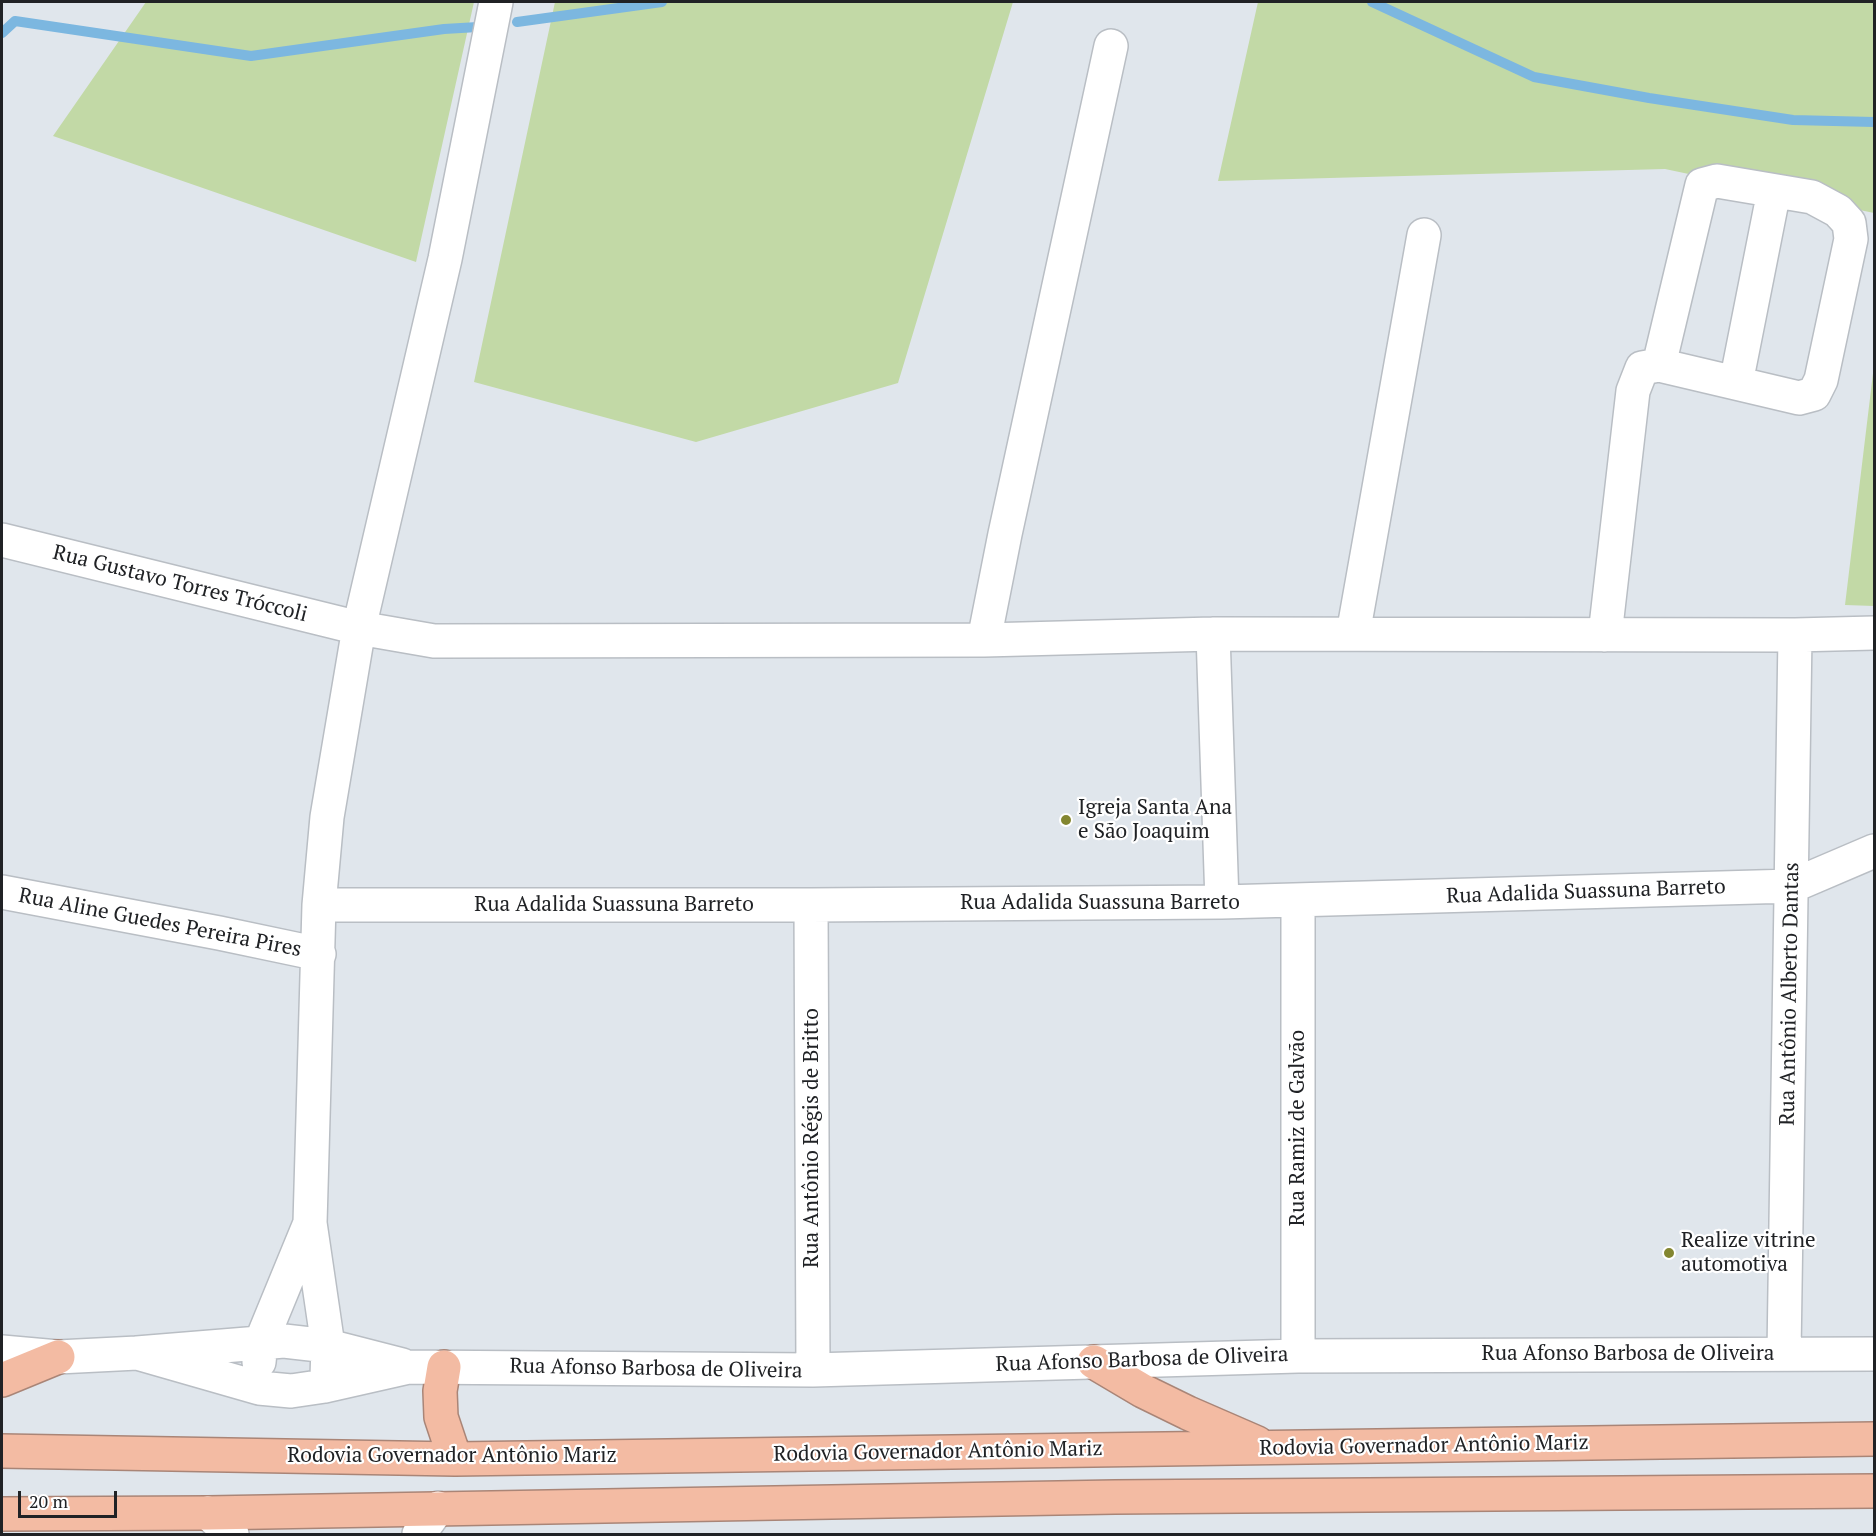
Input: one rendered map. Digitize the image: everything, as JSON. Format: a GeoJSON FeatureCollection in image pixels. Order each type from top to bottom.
{"type":"FeatureCollection","features":[{"type":"Feature","properties":{"kind":"highway"},"geometry":{"type":"LineString","coordinates":[[2,1380],[58,1357]]}},
{"type":"Feature","properties":{"kind":"highway"},"geometry":{"type":"LineString","coordinates":[[1094,1362],[1152,1396],[1267,1448]]}},
{"type":"Feature","properties":{"kind":"highway"},"geometry":{"type":"LineString","coordinates":[[444,1367],[440,1391],[441,1417],[455,1459]]}},
{"type":"Feature","properties":{"kind":"highway","name":"Rodovia Governador Antônio Mariz"},"geometry":{"type":"LineString","coordinates":[[2,1451],[455,1459],[1875,1440]]}},
{"type":"Feature","properties":{"kind":"highway"},"geometry":{"type":"LineString","coordinates":[[2,1514],[208,1513],[1127,1497],[1875,1491]]}},
{"type":"Feature","properties":{"kind":"street"},"geometry":{"type":"LineString","coordinates":[[325,1386],[328,1346],[310,1223],[319,905],[327,817],[359,628],[445,259],[496,2]]}},
{"type":"Feature","properties":{"kind":"street"},"geometry":{"type":"LineString","coordinates":[[984,640],[1007,522],[1111,46]]}},
{"type":"Feature","properties":{"kind":"street"},"geometry":{"type":"LineString","coordinates":[[1605,635],[1633,391],[1642,368],[1659,365],[1799,398],[1814,394],[1821,380],[1851,238],[1849,223],[1838,211],[1812,197],[1717,181],[1702,185],[1659,365]]}},
{"type":"Feature","properties":{"kind":"street"},"geometry":{"type":"LineString","coordinates":[[1736,383],[1774,191]]}},
{"type":"Feature","properties":{"kind":"street"},"geometry":{"type":"LineString","coordinates":[[1353,634],[1424,235]]}},
{"type":"Feature","properties":{"kind":"street","name":"Rua Gustavo Torres Tróccoli"},"geometry":{"type":"LineString","coordinates":[[2,540],[359,628],[434,641],[984,640],[1213,634],[1795,635],[1875,633]]}},
{"type":"Feature","properties":{"kind":"street"},"geometry":{"type":"LineString","coordinates":[[1213,634],[1222,902]]}},
{"type":"Feature","properties":{"kind":"street","name":"Rua Antônio Alberto Dantas"},"geometry":{"type":"LineString","coordinates":[[1784,1353],[1795,635]]}},
{"type":"Feature","properties":{"kind":"street","name":"Rua Adalida Suassuna Barreto"},"geometry":{"type":"LineString","coordinates":[[319,905],[1222,902],[1792,886],[1875,851]]}},
{"type":"Feature","properties":{"kind":"street","name":"Rua Aline Guedes Pereira Pires"},"geometry":{"type":"LineString","coordinates":[[2,892],[319,954]]}},
{"type":"Feature","properties":{"kind":"street","name":"Rua Ramiz de Galvão"},"geometry":{"type":"LineString","coordinates":[[1298,900],[1298,1356]]}},
{"type":"Feature","properties":{"kind":"street","name":"Rua Antônio Régis de Britto"},"geometry":{"type":"LineString","coordinates":[[811,905],[813,1371]]}},
{"type":"Feature","properties":{"kind":"street"},"geometry":{"type":"LineString","coordinates":[[259,1388],[261,1342],[310,1223]]}},
{"type":"Feature","properties":{"kind":"street"},"geometry":{"type":"LineString","coordinates":[[2,1352],[58,1357],[284,1341],[328,1346],[409,1367]]}},
{"type":"Feature","properties":{"kind":"street"},"geometry":{"type":"LineString","coordinates":[[137,1353],[259,1388],[291,1391],[325,1386],[409,1367]]}},
{"type":"Feature","properties":{"kind":"street","name":"Rua Afonso Barbosa de Oliveira"},"geometry":{"type":"LineString","coordinates":[[409,1367],[813,1371],[1298,1356],[1875,1354]]}},
{"type":"Feature","properties":{"kind":"street"},"geometry":{"type":"LineString","coordinates":[[419,1534],[438,1508]]}},
{"type":"Feature","properties":{"kind":"street"},"geometry":{"type":"LineString","coordinates":[[208,1513],[232,1534]]}},
{"type":"Feature","properties":{"kind":"green space"},"geometry":{"type":"Polygon","coordinates":[[[146,2],[474,2],[416,262],[53,136],[146,2]]]}},
{"type":"Feature","properties":{"kind":"green space"},"geometry":{"type":"Polygon","coordinates":[[[555,2],[1013,2],[898,383],[696,442],[474,382],[555,2]]]}},
{"type":"Feature","properties":{"kind":"green space"},"geometry":{"type":"Polygon","coordinates":[[[1258,2],[1874,2],[1874,213],[1665,169],[1218,181],[1258,2]]]}},
{"type":"Feature","properties":{"kind":"green space"},"geometry":{"type":"Polygon","coordinates":[[[1874,365],[1874,606],[1845,605],[1874,365]]]}},
{"type":"Feature","properties":{"kind":"waterway"},"geometry":{"type":"LineString","coordinates":[[517,22],[662,2]]}},
{"type":"Feature","properties":{"kind":"waterway"},"geometry":{"type":"LineString","coordinates":[[1372,2],[1534,77],[1649,98],[1793,120],[1874,122]]}},
{"type":"Feature","properties":{"kind":"waterway"},"geometry":{"type":"LineString","coordinates":[[2,33],[15,21],[251,56],[444,29],[478,27]]}},
{"type":"Feature","properties":{"kind":"place","name":"Igreja Santa Ana e São Joaquim"},"geometry":{"type":"Point","coordinates":[1066,820]}},
{"type":"Feature","properties":{"kind":"place","name":"Realize vitrine automotiva"},"geometry":{"type":"Point","coordinates":[1669,1253]}}]}
